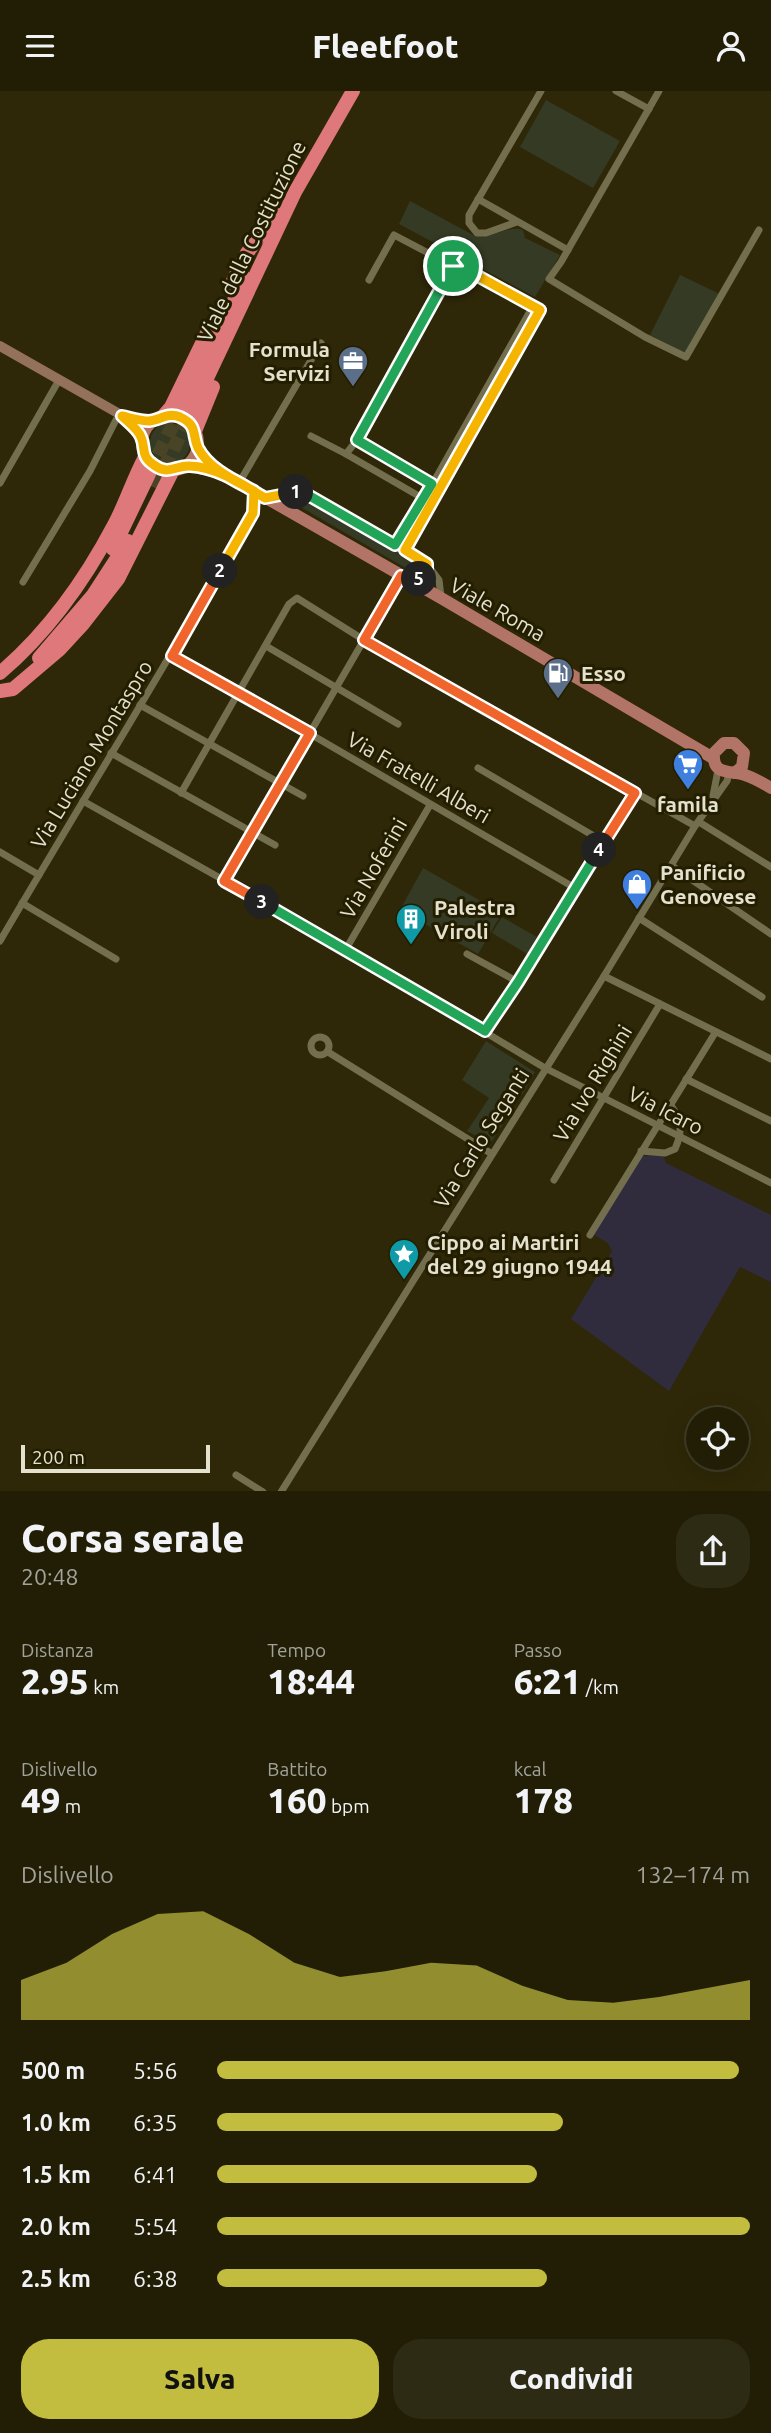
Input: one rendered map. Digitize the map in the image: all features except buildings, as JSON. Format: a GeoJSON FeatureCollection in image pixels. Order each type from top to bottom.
{"type":"FeatureCollection","features":[{"type":"Feature","properties":{"kind":"highway","name":"Viale della Costituzione"},"geometry":{"type":"LineString","coordinates":[[186,410],[344,91]]}},
{"type":"Feature","properties":{"kind":"highway","name":"Viale della Costituzione"},"geometry":{"type":"LineString","coordinates":[[279,218],[353,91]]}},
{"type":"Feature","properties":{"kind":"highway"},"geometry":{"type":"LineString","coordinates":[[158,418],[172,407],[247,253],[279,218]]}},
{"type":"Feature","properties":{"kind":"highway"},"geometry":{"type":"LineString","coordinates":[[195,431],[267,274],[279,218]]}},
{"type":"Feature","properties":{"kind":"highway"},"geometry":{"type":"LineString","coordinates":[[0,673],[23,653],[93,564],[116,522],[145,457]]}},
{"type":"Feature","properties":{"kind":"highway"},"geometry":{"type":"LineString","coordinates":[[0,691],[13,688],[60,650],[83,624],[118,579],[180,468]]}},
{"type":"Feature","properties":{"kind":"highway"},"geometry":{"type":"LineString","coordinates":[[0,680],[24,660],[92,584],[152,481],[124,549],[93,595],[38,659],[0,691]]}},
{"type":"Feature","properties":{"kind":"main road"},"geometry":{"type":"LineString","coordinates":[[0,346],[121,415],[142,438],[145,457],[157,468],[180,468],[195,454],[195,431],[182,418],[121,415]]}},
{"type":"Feature","properties":{"kind":"main road"},"geometry":{"type":"LineString","coordinates":[[142,438],[158,418]]}},
{"type":"Feature","properties":{"kind":"main road","name":"Viale Roma"},"geometry":{"type":"LineString","coordinates":[[197,447],[223,474],[679,737],[724,769],[771,787]]}},
{"type":"Feature","properties":{"kind":"main road","name":"Viale Roma"},"geometry":{"type":"LineString","coordinates":[[180,468],[223,474]]}},
{"type":"Feature","properties":{"kind":"main road","name":"Viale Roma"},"geometry":{"type":"LineString","coordinates":[[679,737],[705,743],[724,743]]}},
{"type":"Feature","properties":{"kind":"main road"},"geometry":{"type":"LineString","coordinates":[[724,743],[738,745],[745,757],[742,767],[724,769],[716,749],[724,743]]}},
{"type":"Feature","properties":{"kind":"main road","name":"Viale Roma"},"geometry":{"type":"LineString","coordinates":[[745,757],[752,769],[771,787]]}},
{"type":"Feature","properties":{"kind":"street"},"geometry":{"type":"LineString","coordinates":[[517,222],[486,233],[477,233],[469,223],[469,215],[541,91]]}},
{"type":"Feature","properties":{"kind":"street"},"geometry":{"type":"LineString","coordinates":[[616,91],[649,109]]}},
{"type":"Feature","properties":{"kind":"street"},"geometry":{"type":"LineString","coordinates":[[659,91],[549,279],[645,337],[685,357],[759,230]]}},
{"type":"Feature","properties":{"kind":"street"},"geometry":{"type":"LineString","coordinates":[[478,199],[568,250]]}},
{"type":"Feature","properties":{"kind":"street"},"geometry":{"type":"LineString","coordinates":[[496,229],[497,210]]}},
{"type":"Feature","properties":{"kind":"street"},"geometry":{"type":"LineString","coordinates":[[369,280],[394,235],[453,266]]}},
{"type":"Feature","properties":{"kind":"street"},"geometry":{"type":"LineString","coordinates":[[346,454],[357,440],[454,263],[540,310],[405,550]]}},
{"type":"Feature","properties":{"kind":"street"},"geometry":{"type":"LineString","coordinates":[[395,545],[424,499],[533,306]]}},
{"type":"Feature","properties":{"kind":"street"},"geometry":{"type":"LineString","coordinates":[[239,483],[321,343]]}},
{"type":"Feature","properties":{"kind":"street"},"geometry":{"type":"LineString","coordinates":[[0,483],[59,380]]}},
{"type":"Feature","properties":{"kind":"street"},"geometry":{"type":"LineString","coordinates":[[23,582],[121,415]]}},
{"type":"Feature","properties":{"kind":"street"},"geometry":{"type":"LineString","coordinates":[[311,436],[424,499]]}},
{"type":"Feature","properties":{"kind":"street"},"geometry":{"type":"LineString","coordinates":[[357,440],[432,484]]}},
{"type":"Feature","properties":{"kind":"street","name":"Via Luciano Montaspro"},"geometry":{"type":"LineString","coordinates":[[0,941],[111,753],[172,656],[253,513],[254,491]]}},
{"type":"Feature","properties":{"kind":"street"},"geometry":{"type":"LineString","coordinates":[[253,513],[262,506],[276,504],[298,492]]}},
{"type":"Feature","properties":{"kind":"street"},"geometry":{"type":"LineString","coordinates":[[276,504],[298,492]]}},
{"type":"Feature","properties":{"kind":"street"},"geometry":{"type":"LineString","coordinates":[[298,492],[427,564],[439,580],[441,598]]}},
{"type":"Feature","properties":{"kind":"street"},"geometry":{"type":"LineString","coordinates":[[224,881],[364,640],[406,578],[421,578],[427,573],[427,564]]}},
{"type":"Feature","properties":{"kind":"street"},"geometry":{"type":"LineString","coordinates":[[181,793],[295,598],[364,640],[771,867]]}},
{"type":"Feature","properties":{"kind":"street"},"geometry":{"type":"LineString","coordinates":[[266,646],[398,724]]}},
{"type":"Feature","properties":{"kind":"street","name":"Via Fratelli Alberi"},"geometry":{"type":"LineString","coordinates":[[172,656],[239,692],[575,888]]}},
{"type":"Feature","properties":{"kind":"street"},"geometry":{"type":"LineString","coordinates":[[140,705],[303,796]]}},
{"type":"Feature","properties":{"kind":"street"},"geometry":{"type":"LineString","coordinates":[[111,753],[275,845]]}},
{"type":"Feature","properties":{"kind":"street"},"geometry":{"type":"LineString","coordinates":[[478,768],[604,842]]}},
{"type":"Feature","properties":{"kind":"street","name":"Via Carlo Seganti"},"geometry":{"type":"LineString","coordinates":[[282,1491],[711,803],[724,769]]}},
{"type":"Feature","properties":{"kind":"street"},"geometry":{"type":"LineString","coordinates":[[485,1031],[635,793]]}},
{"type":"Feature","properties":{"kind":"street","name":"Via Icaro"},"geometry":{"type":"LineString","coordinates":[[83,801],[346,949],[545,1068],[771,1183]]}},
{"type":"Feature","properties":{"kind":"street","name":"Via Noferini"},"geometry":{"type":"LineString","coordinates":[[346,949],[430,805]]}},
{"type":"Feature","properties":{"kind":"street"},"geometry":{"type":"LineString","coordinates":[[0,852],[39,875]]}},
{"type":"Feature","properties":{"kind":"street"},"geometry":{"type":"LineString","coordinates":[[672,866],[771,934]]}},
{"type":"Feature","properties":{"kind":"street"},"geometry":{"type":"LineString","coordinates":[[22,903],[116,959]]}},
{"type":"Feature","properties":{"kind":"street"},"geometry":{"type":"LineString","coordinates":[[639,918],[762,997]]}},
{"type":"Feature","properties":{"kind":"street"},"geometry":{"type":"LineString","coordinates":[[467,954],[518,982]]}},
{"type":"Feature","properties":{"kind":"street"},"geometry":{"type":"LineString","coordinates":[[604,976],[715,1033],[770,1057]]}},
{"type":"Feature","properties":{"kind":"street","name":"Via Ivo Righini"},"geometry":{"type":"LineString","coordinates":[[554,1180],[660,1004]]}},
{"type":"Feature","properties":{"kind":"street"},"geometry":{"type":"LineString","coordinates":[[590,1235],[715,1033]]}},
{"type":"Feature","properties":{"kind":"street"},"geometry":{"type":"LineString","coordinates":[[328,1052],[492,1154]]}},
{"type":"Feature","properties":{"kind":"street"},"geometry":{"type":"LineString","coordinates":[[686,1079],[771,1121]]}},
{"type":"Feature","properties":{"kind":"street"},"geometry":{"type":"LineString","coordinates":[[641,1151],[665,1153],[675,1149],[682,1127],[678,1114],[670,1104]]}},
{"type":"Feature","properties":{"kind":"street"},"geometry":{"type":"LineString","coordinates":[[236,1475],[261,1491]]}},
{"type":"Feature","properties":{"kind":"shaded area"},"geometry":{"type":"Polygon","coordinates":[[[663,1155],[666,1163],[771,1215],[771,1282],[740,1267],[669,1391],[571,1319],[612,1251],[608,1243],[593,1234],[642,1156],[663,1155]]]}},
{"type":"Feature","properties":{"kind":"green space"},"geometry":{"type":"Polygon","coordinates":[[[546,100],[620,141],[593,188],[520,147],[546,100]]]}},
{"type":"Feature","properties":{"kind":"green space"},"geometry":{"type":"Polygon","coordinates":[[[410,201],[475,236],[512,229],[523,230],[525,238],[560,255],[535,297],[399,224],[410,201]]]}},
{"type":"Feature","properties":{"kind":"green space"},"geometry":{"type":"Polygon","coordinates":[[[680,275],[720,294],[685,353],[650,335],[680,275]]]}},
{"type":"Feature","properties":{"kind":"green space"},"geometry":{"type":"Polygon","coordinates":[[[170,423],[178,424],[184,429],[189,435],[189,451],[184,457],[178,462],[170,463],[162,462],[156,457],[151,451],[150,443],[151,435],[156,429],[162,424],[170,423]]]}},
{"type":"Feature","properties":{"kind":"green space"},"geometry":{"type":"Polygon","coordinates":[[[301,497],[421,564],[424,571],[416,574],[299,506],[297,498],[301,497]]]}},
{"type":"Feature","properties":{"kind":"green space"},"geometry":{"type":"Polygon","coordinates":[[[423,868],[502,913],[478,954],[400,910],[423,868]]]}},
{"type":"Feature","properties":{"kind":"green space"},"geometry":{"type":"Polygon","coordinates":[[[502,917],[537,937],[527,954],[492,933],[502,917]]]}},
{"type":"Feature","properties":{"kind":"green space"},"geometry":{"type":"Polygon","coordinates":[[[486,1041],[535,1072],[522,1095],[511,1089],[493,1118],[503,1124],[492,1141],[488,1142],[467,1131],[489,1098],[462,1080],[486,1041]]]}},
{"type":"Feature","properties":{"kind":"tunnel"},"geometry":{"type":"LineString","coordinates":[[149,474],[181,408]]}},
{"type":"Feature","properties":{"kind":"tunnel"},"geometry":{"type":"LineString","coordinates":[[155,488],[191,412]]}},
{"type":"Feature","properties":{"kind":"place","name":"Formula Servizi"},"geometry":{"type":"Point","coordinates":[353,388]}},
{"type":"Feature","properties":{"kind":"place","name":"Esso"},"geometry":{"type":"Point","coordinates":[558,700]}},
{"type":"Feature","properties":{"kind":"place","name":"famila"},"geometry":{"type":"Point","coordinates":[688,791]}},
{"type":"Feature","properties":{"kind":"place","name":"Panificio Genovese"},"geometry":{"type":"Point","coordinates":[637,911]}},
{"type":"Feature","properties":{"kind":"place","name":"Palestra Viroli"},"geometry":{"type":"Point","coordinates":[411,946]}},
{"type":"Feature","properties":{"kind":"place","name":"Cippo ai Martiri del 29 giugno 1944"},"geometry":{"type":"Point","coordinates":[404,1281]}},
{"type":"Feature","properties":{"kind":"route"},"geometry":{"type":"LineString","coordinates":[[453,266],[357,440],[432,484],[395,545],[301,491],[265,498],[254,491],[223,474],[205,468],[187,465],[173,470],[157,468],[145,457],[142,438],[122,416],[152,421],[164,415],[182,418],[190,423],[195,431],[197,447],[210,461],[223,474],[239,483],[254,491],[253,513],[172,656],[310,733],[224,881],[485,1031],[635,793],[364,640],[401,576],[411,581],[427,573],[427,564],[405,550],[540,310],[454,263],[453,266]]}}]}
